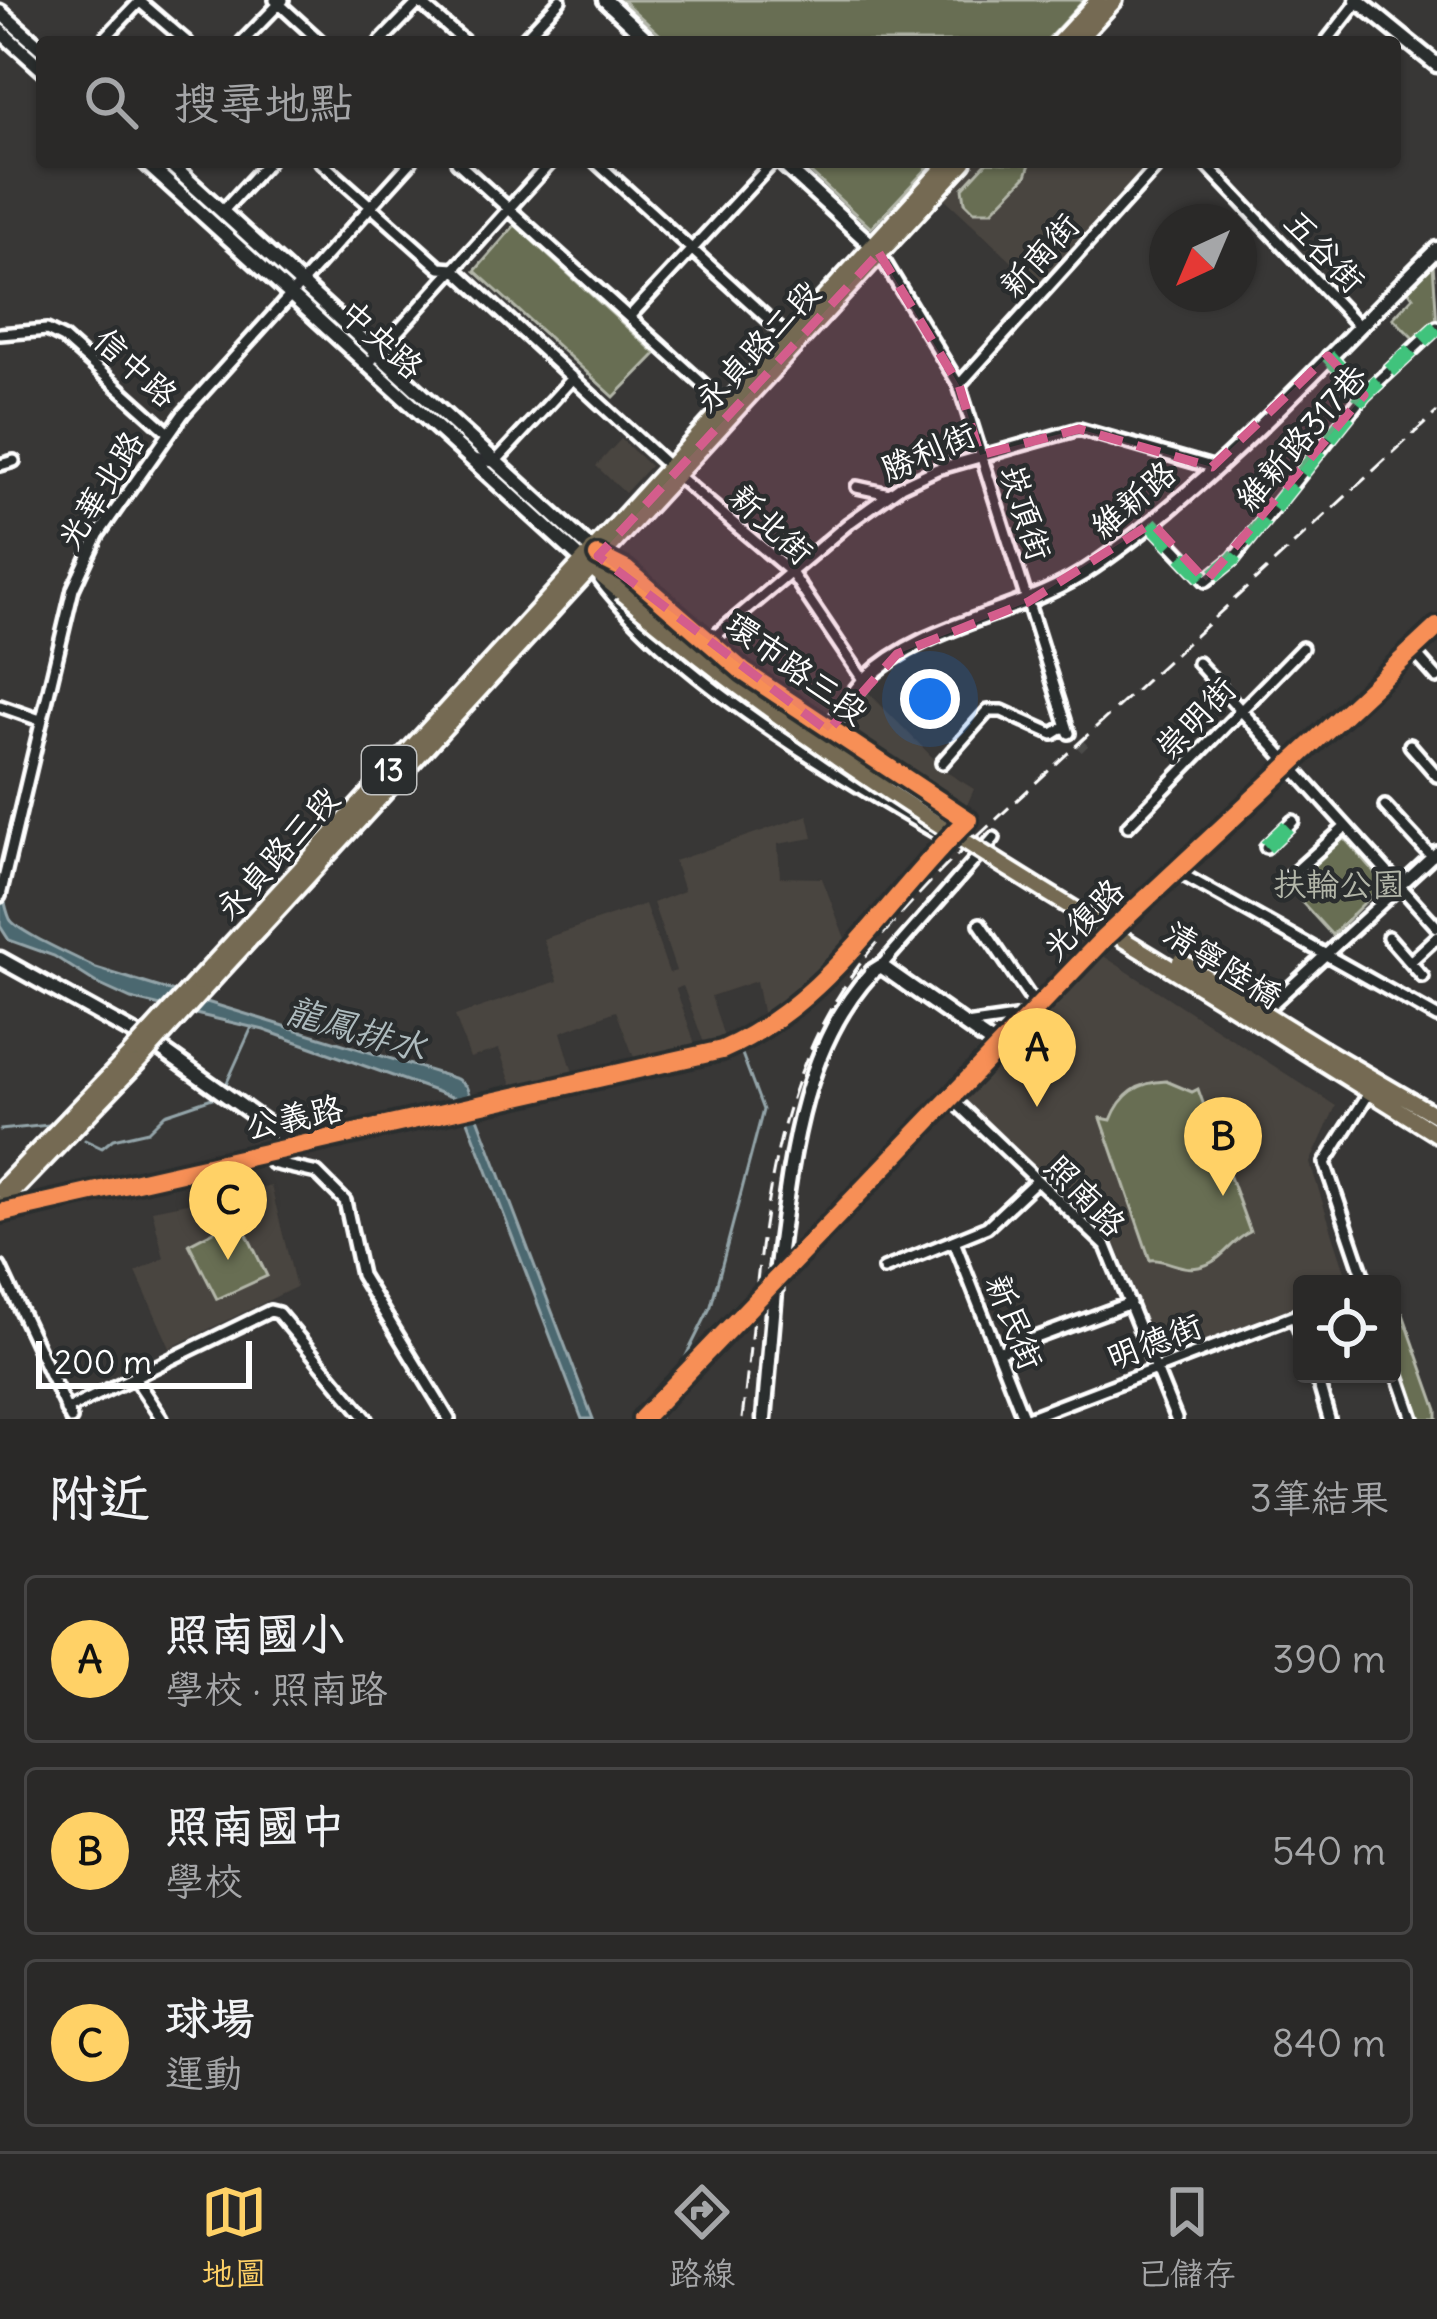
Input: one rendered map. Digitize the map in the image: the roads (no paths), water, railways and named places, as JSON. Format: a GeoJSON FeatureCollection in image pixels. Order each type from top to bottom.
{"type":"FeatureCollection","features":[{"type":"Feature","properties":{"kind":"main road"},"geometry":{"type":"LineString","coordinates":[[1081,36],[1098,0]]}},
{"type":"Feature","properties":{"kind":"main road"},"geometry":{"type":"LineString","coordinates":[[1081,36],[1115,0]]}},
{"type":"Feature","properties":{"kind":"main road","name":"永貞路二段"},"geometry":{"type":"LineString","coordinates":[[589,557],[876,249],[944,168]]}},
{"type":"Feature","properties":{"kind":"main road","name":"永貞路二段"},"geometry":{"type":"LineString","coordinates":[[672,470],[788,337],[958,168]]}},
{"type":"Feature","properties":{"kind":"main road","name":"清寧陸橋"},"geometry":{"type":"LineString","coordinates":[[589,557],[712,658],[839,750],[1373,1086]]}},
{"type":"Feature","properties":{"kind":"main road","name":"永貞路三段"},"geometry":{"type":"LineString","coordinates":[[0,1190],[192,994],[589,557]]}},
{"type":"Feature","properties":{"kind":"main road","name":"永貞路三段"},"geometry":{"type":"LineString","coordinates":[[0,1209],[137,1047]]}},
{"type":"Feature","properties":{"kind":"main road"},"geometry":{"type":"LineString","coordinates":[[1373,1086],[1437,1117]]}},
{"type":"Feature","properties":{"kind":"main road"},"geometry":{"type":"LineString","coordinates":[[1373,1086],[1437,1134]]}},
{"type":"Feature","properties":{"kind":"street"},"geometry":{"type":"LineString","coordinates":[[107,36],[140,0],[180,36]]}},
{"type":"Feature","properties":{"kind":"street"},"geometry":{"type":"LineString","coordinates":[[386,36],[419,0],[458,36]]}},
{"type":"Feature","properties":{"kind":"street"},"geometry":{"type":"LineString","coordinates":[[527,36],[560,0]]}},
{"type":"Feature","properties":{"kind":"street"},"geometry":{"type":"LineString","coordinates":[[605,0],[644,36]]}},
{"type":"Feature","properties":{"kind":"street"},"geometry":{"type":"LineString","coordinates":[[1331,36],[1358,0],[1437,65]]}},
{"type":"Feature","properties":{"kind":"street"},"geometry":{"type":"LineString","coordinates":[[247,36],[279,1],[315,36]]}},
{"type":"Feature","properties":{"kind":"street"},"geometry":{"type":"LineString","coordinates":[[0,12],[36,45]]}},
{"type":"Feature","properties":{"kind":"street"},"geometry":{"type":"LineString","coordinates":[[0,31],[36,64]]}},
{"type":"Feature","properties":{"kind":"street","name":"中央路"},"geometry":{"type":"LineString","coordinates":[[152,168],[292,294],[495,462],[589,557]]}},
{"type":"Feature","properties":{"kind":"street","name":"中央路"},"geometry":{"type":"LineString","coordinates":[[174,168],[302,282],[472,459],[589,557]]}},
{"type":"Feature","properties":{"kind":"street"},"geometry":{"type":"LineString","coordinates":[[222,212],[262,168]]}},
{"type":"Feature","properties":{"kind":"street","name":"新北街"},"geometry":{"type":"LineString","coordinates":[[329,168],[440,268],[454,269],[672,470],[790,571],[864,681]]}},
{"type":"Feature","properties":{"kind":"street","name":"光華北路"},"geometry":{"type":"LineString","coordinates":[[0,896],[73,589],[122,494],[168,432],[405,168]]}},
{"type":"Feature","properties":{"kind":"street"},"geometry":{"type":"LineString","coordinates":[[465,168],[725,404]]}},
{"type":"Feature","properties":{"kind":"street"},"geometry":{"type":"LineString","coordinates":[[373,358],[546,168]]}},
{"type":"Feature","properties":{"kind":"street"},"geometry":{"type":"LineString","coordinates":[[603,168],[788,337]]}},
{"type":"Feature","properties":{"kind":"street"},"geometry":{"type":"LineString","coordinates":[[629,317],[771,168]]}},
{"type":"Feature","properties":{"kind":"street"},"geometry":{"type":"LineString","coordinates":[[784,168],[876,249]]}},
{"type":"Feature","properties":{"kind":"street","name":"新南街"},"geometry":{"type":"LineString","coordinates":[[959,385],[1156,168]]}},
{"type":"Feature","properties":{"kind":"street","name":"五谷街"},"geometry":{"type":"LineString","coordinates":[[1210,168],[1358,325]]}},
{"type":"Feature","properties":{"kind":"street","name":"崁頂街"},"geometry":{"type":"LineString","coordinates":[[876,249],[959,385],[1068,730],[1053,734],[1002,711],[988,711],[942,763]]}},
{"type":"Feature","properties":{"kind":"street","name":"維新路"},"geometry":{"type":"LineString","coordinates":[[828,731],[864,681],[918,643],[1028,602],[1091,568],[1151,523],[1437,249]]}},
{"type":"Feature","properties":{"kind":"street","name":"維新路317巷"},"geometry":{"type":"LineString","coordinates":[[1151,523],[1206,581],[1233,559],[1364,395],[1437,327]]}},
{"type":"Feature","properties":{"kind":"street","name":"信中路"},"geometry":{"type":"LineString","coordinates":[[0,334],[47,330],[63,338],[168,432]]}},
{"type":"Feature","properties":{"kind":"street"},"geometry":{"type":"LineString","coordinates":[[1328,356],[1364,395]]}},
{"type":"Feature","properties":{"kind":"street"},"geometry":{"type":"LineString","coordinates":[[472,459],[495,462],[573,378]]}},
{"type":"Feature","properties":{"kind":"street","name":"勝利街"},"geometry":{"type":"LineString","coordinates":[[707,642],[889,494],[980,455],[1079,429],[1212,467]]}},
{"type":"Feature","properties":{"kind":"street"},"geometry":{"type":"LineString","coordinates":[[0,465],[14,461]]}},
{"type":"Feature","properties":{"kind":"street"},"geometry":{"type":"LineString","coordinates":[[857,487],[889,494]]}},
{"type":"Feature","properties":{"kind":"street","name":"環市路三段"},"geometry":{"type":"LineString","coordinates":[[589,557],[626,570],[707,642],[800,712],[968,820]]}},
{"type":"Feature","properties":{"kind":"street","name":"環市路三段"},"geometry":{"type":"LineString","coordinates":[[589,557],[612,596],[669,648],[784,736],[947,839]]}},
{"type":"Feature","properties":{"kind":"street","name":"光復路"},"geometry":{"type":"LineString","coordinates":[[781,1267],[1176,871],[1437,627]]}},
{"type":"Feature","properties":{"kind":"street","name":"崇明街"},"geometry":{"type":"LineString","coordinates":[[1128,826],[1302,648]]}},
{"type":"Feature","properties":{"kind":"street"},"geometry":{"type":"LineString","coordinates":[[1412,650],[1437,678]]}},
{"type":"Feature","properties":{"kind":"street"},"geometry":{"type":"LineString","coordinates":[[1198,663],[1243,707],[1288,766],[1437,927]]}},
{"type":"Feature","properties":{"kind":"street"},"geometry":{"type":"LineString","coordinates":[[0,706],[40,720]]}},
{"type":"Feature","properties":{"kind":"street"},"geometry":{"type":"LineString","coordinates":[[784,736],[800,712]]}},
{"type":"Feature","properties":{"kind":"street"},"geometry":{"type":"LineString","coordinates":[[1410,746],[1437,776]]}},
{"type":"Feature","properties":{"kind":"street"},"geometry":{"type":"LineString","coordinates":[[1270,1006],[1435,854],[1385,806]]}},
{"type":"Feature","properties":{"kind":"street"},"geometry":{"type":"LineString","coordinates":[[947,839],[968,820]]}},
{"type":"Feature","properties":{"kind":"street"},"geometry":{"type":"LineString","coordinates":[[1266,847],[1293,821]]}},
{"type":"Feature","properties":{"kind":"street"},"geometry":{"type":"LineString","coordinates":[[1286,880],[1345,826]]}},
{"type":"Feature","properties":{"kind":"street"},"geometry":{"type":"LineString","coordinates":[[764,1419],[789,1166],[815,1076],[838,1023],[863,982],[994,838]]}},
{"type":"Feature","properties":{"kind":"street","name":"公義路"},"geometry":{"type":"LineString","coordinates":[[0,1209],[460,1112],[737,1043],[783,1015],[860,943],[947,839]]}},
{"type":"Feature","properties":{"kind":"street"},"geometry":{"type":"LineString","coordinates":[[1176,871],[1437,1017]]}},
{"type":"Feature","properties":{"kind":"street"},"geometry":{"type":"LineString","coordinates":[[966,1025],[1033,1012],[980,924]]}},
{"type":"Feature","properties":{"kind":"street"},"geometry":{"type":"LineString","coordinates":[[1388,937],[1423,977]]}},
{"type":"Feature","properties":{"kind":"street"},"geometry":{"type":"LineString","coordinates":[[1411,962],[1437,938]]}},
{"type":"Feature","properties":{"kind":"street"},"geometry":{"type":"LineString","coordinates":[[0,959],[137,1047]]}},
{"type":"Feature","properties":{"kind":"street"},"geometry":{"type":"LineString","coordinates":[[881,966],[998,1048]]}},
{"type":"Feature","properties":{"kind":"street"},"geometry":{"type":"LineString","coordinates":[[161,1049],[299,1147]]}},
{"type":"Feature","properties":{"kind":"street"},"geometry":{"type":"LineString","coordinates":[[1363,1275],[1325,1163],[1373,1086]]}},
{"type":"Feature","properties":{"kind":"street","name":"照南路"},"geometry":{"type":"LineString","coordinates":[[951,1098],[1106,1246],[1176,1419]]}},
{"type":"Feature","properties":{"kind":"street"},"geometry":{"type":"LineString","coordinates":[[267,1154],[272,1163],[317,1173],[345,1201],[362,1275],[449,1419]]}},
{"type":"Feature","properties":{"kind":"street"},"geometry":{"type":"LineString","coordinates":[[884,1269],[955,1244],[987,1227],[1037,1180]]}},
{"type":"Feature","properties":{"kind":"street","name":"新民街"},"geometry":{"type":"LineString","coordinates":[[955,1244],[1025,1419]]}},
{"type":"Feature","properties":{"kind":"street"},"geometry":{"type":"LineString","coordinates":[[0,1268],[69,1415],[134,1377],[270,1311],[278,1313],[367,1419]]}},
{"type":"Feature","properties":{"kind":"street"},"geometry":{"type":"LineString","coordinates":[[998,1352],[1130,1303]]}},
{"type":"Feature","properties":{"kind":"street"},"geometry":{"type":"LineString","coordinates":[[643,1419],[745,1311]]}},
{"type":"Feature","properties":{"kind":"street","name":"明德街"},"geometry":{"type":"LineString","coordinates":[[1025,1419],[1293,1317]]}},
{"type":"Feature","properties":{"kind":"street"},"geometry":{"type":"LineString","coordinates":[[134,1377],[162,1419]]}},
{"type":"Feature","properties":{"kind":"street"},"geometry":{"type":"LineString","coordinates":[[1319,1383],[1329,1419]]}},
{"type":"Feature","properties":{"kind":"street"},"geometry":{"type":"LineString","coordinates":[[1401,1383],[1413,1419]]}},
{"type":"Feature","properties":{"kind":"street"},"geometry":{"type":"LineString","coordinates":[[346,1419],[358,1408]]}},
{"type":"Feature","properties":{"kind":"water"},"geometry":{"type":"Polygon","coordinates":[[[0,880],[8,915],[15,924],[96,968],[457,1079],[466,1086],[593,1419],[582,1419],[460,1100],[264,1030],[131,999],[98,984],[54,956],[9,940],[0,926],[0,880]]]}},
{"type":"Feature","properties":{"kind":"waterway"},"geometry":{"type":"LineString","coordinates":[[224,1089],[252,1027]]}},
{"type":"Feature","properties":{"kind":"waterway"},"geometry":{"type":"LineString","coordinates":[[681,1366],[711,1306],[763,1110],[739,1046]]}},
{"type":"Feature","properties":{"kind":"waterway"},"geometry":{"type":"LineString","coordinates":[[85,1140],[102,1148],[113,1139],[148,1131],[165,1114],[218,1096]]}},
{"type":"Feature","properties":{"kind":"waterway"},"geometry":{"type":"LineString","coordinates":[[0,1130],[49,1125]]}},
{"type":"Feature","properties":{"kind":"waterway"},"geometry":{"type":"LineString","coordinates":[[659,1419],[664,1408]]}},
{"type":"Feature","properties":{"kind":"tunnel"},"geometry":{"type":"LineString","coordinates":[[1069,733],[1085,749]]}},
{"type":"Feature","properties":{"kind":"tunnel"},"geometry":{"type":"LineString","coordinates":[[745,1311],[778,1275]]}},
{"type":"Feature","properties":{"kind":"railway"},"geometry":{"type":"LineString","coordinates":[[742,1419],[760,1256],[779,1146],[813,1043],[851,977],[950,862],[1437,412]]}},
{"type":"Feature","properties":{"kind":"place","name":"照南國小"},"geometry":{"type":"Point","coordinates":[1037,1107]}},
{"type":"Feature","properties":{"kind":"place","name":"照南國中"},"geometry":{"type":"Point","coordinates":[1223,1196]}},
{"type":"Feature","properties":{"kind":"place","name":"球場"},"geometry":{"type":"Point","coordinates":[228,1260]}},
{"type":"Feature","properties":{"kind":"park label","name":"扶輪公園"},"geometry":{"type":"Point","coordinates":[1339,884]}},
{"type":"Feature","properties":{"kind":"water label","name":"龍鳳排水"},"geometry":{"type":"Point","coordinates":[356,1029]}}]}
